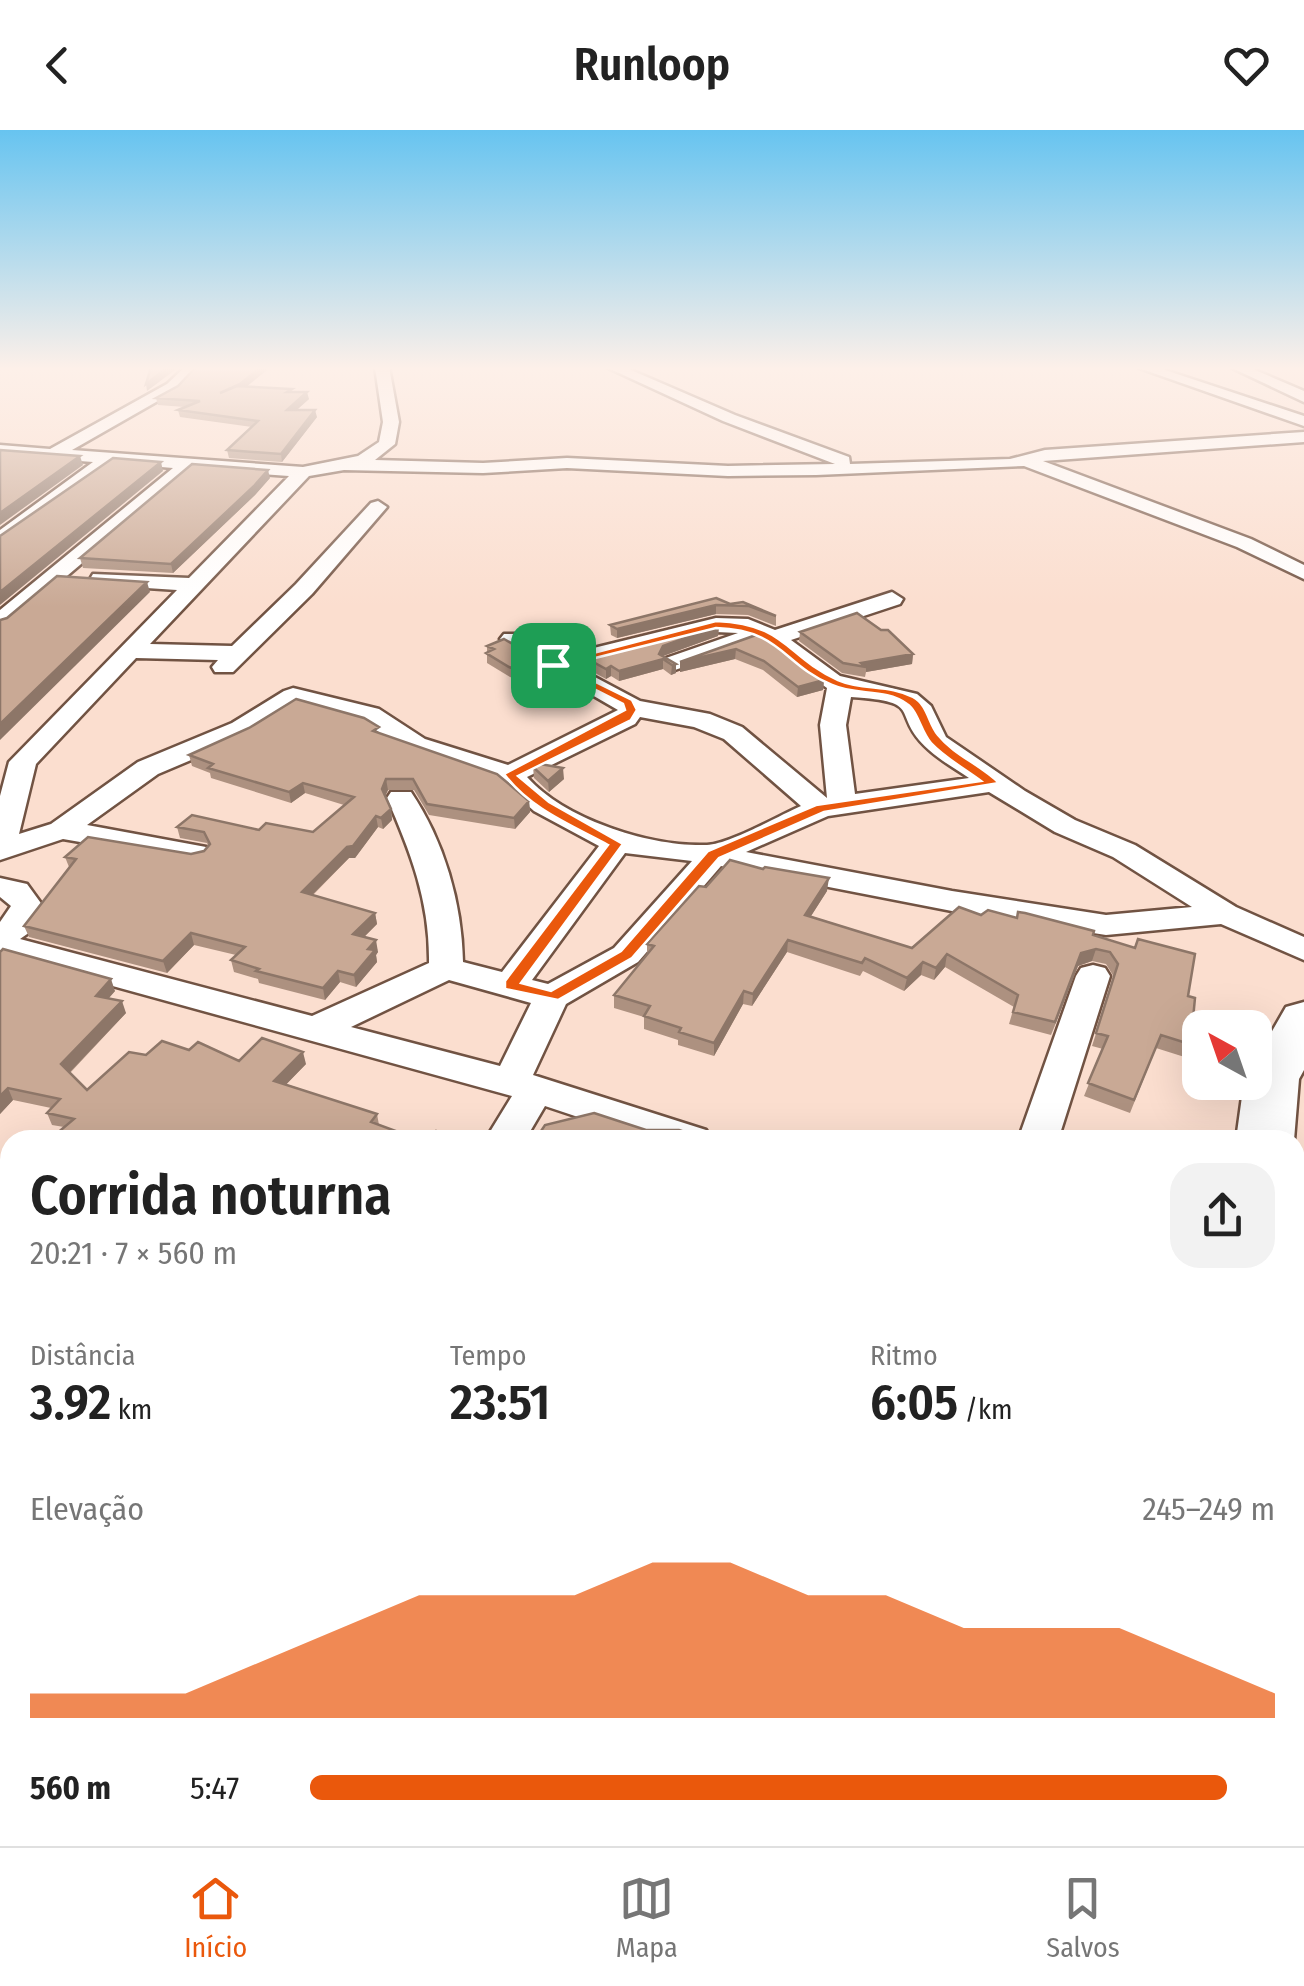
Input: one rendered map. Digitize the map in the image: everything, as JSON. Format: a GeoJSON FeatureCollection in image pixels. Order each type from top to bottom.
{"type":"FeatureCollection","features":[{"type":"Feature","properties":{"kind":"street"},"geometry":{"type":"LineString","coordinates":[[56,454],[68,447]]}},
{"type":"Feature","properties":{"kind":"street"},"geometry":{"type":"LineString","coordinates":[[0,450],[303,472],[364,460],[383,447]]}},
{"type":"Feature","properties":{"kind":"street"},"geometry":{"type":"LineString","coordinates":[[805,447],[862,468]]}},
{"type":"Feature","properties":{"kind":"street"},"geometry":{"type":"LineString","coordinates":[[344,465],[440,468],[567,463],[728,471],[1028,461],[1045,455],[1159,447]]}},
{"type":"Feature","properties":{"kind":"street"},"geometry":{"type":"LineString","coordinates":[[0,470],[30,452]]}},
{"type":"Feature","properties":{"kind":"street"},"geometry":{"type":"LineString","coordinates":[[0,539],[110,458]]}},
{"type":"Feature","properties":{"kind":"street"},"geometry":{"type":"LineString","coordinates":[[1028,461],[1117,498],[1244,543],[1304,573]]}},
{"type":"Feature","properties":{"kind":"street"},"geometry":{"type":"LineString","coordinates":[[0,621],[190,463]]}},
{"type":"Feature","properties":{"kind":"street"},"geometry":{"type":"LineString","coordinates":[[303,472],[130,651],[11,761],[0,852],[8,889],[27,906],[24,916],[0,941],[523,1086],[661,1130]]}},
{"type":"Feature","properties":{"kind":"street"},"geometry":{"type":"LineString","coordinates":[[130,651],[231,660],[378,507]]}},
{"type":"Feature","properties":{"kind":"street"},"geometry":{"type":"LineString","coordinates":[[53,576],[195,584]]}},
{"type":"Feature","properties":{"kind":"street"},"geometry":{"type":"LineString","coordinates":[[675,663],[892,599]]}},
{"type":"Feature","properties":{"kind":"street"},"geometry":{"type":"LineString","coordinates":[[553,665],[716,624],[735,623],[767,635],[806,666],[840,685],[890,692],[908,699],[918,706],[926,728],[938,743],[993,783],[1065,826],[1124,851],[1225,914],[1304,950]]}},
{"type":"Feature","properties":{"kind":"street"},"geometry":{"type":"LineString","coordinates":[[510,774],[626,718],[630,707],[628,702],[553,665],[512,638]]}},
{"type":"Feature","properties":{"kind":"street"},"geometry":{"type":"LineString","coordinates":[[831,807],[833,726],[840,685]]}},
{"type":"Feature","properties":{"kind":"street"},"geometry":{"type":"LineString","coordinates":[[0,852],[62,830],[148,768],[241,730],[293,696],[370,714],[416,745],[510,774],[523,790],[544,805],[616,844],[714,854],[952,901],[1106,925],[1225,914]]}},
{"type":"Feature","properties":{"kind":"street"},"geometry":{"type":"LineString","coordinates":[[630,707],[702,720],[734,733],[831,807]]}},
{"type":"Feature","properties":{"kind":"street"},"geometry":{"type":"LineString","coordinates":[[508,1130],[552,996],[626,954],[714,854],[831,807],[993,783]]}},
{"type":"Feature","properties":{"kind":"street"},"geometry":{"type":"LineString","coordinates":[[401,798],[438,876],[448,922],[446,968]]}},
{"type":"Feature","properties":{"kind":"street"},"geometry":{"type":"LineString","coordinates":[[62,830],[195,852]]}},
{"type":"Feature","properties":{"kind":"street"},"geometry":{"type":"LineString","coordinates":[[511,985],[616,844]]}},
{"type":"Feature","properties":{"kind":"street"},"geometry":{"type":"LineString","coordinates":[[313,1030],[446,968],[552,996]]}},
{"type":"Feature","properties":{"kind":"street"},"geometry":{"type":"LineString","coordinates":[[1041,1130],[1094,976]]}},
{"type":"Feature","properties":{"kind":"street"},"geometry":{"type":"LineString","coordinates":[[1266,1130],[1272,1080],[1304,1019]]}},
{"type":"Feature","properties":{"kind":"building"},"geometry":{"type":"Polygon","coordinates":[[[230,447],[286,447],[281,454],[227,450],[230,447]]]}},
{"type":"Feature","properties":{"kind":"building"},"geometry":{"type":"Polygon","coordinates":[[[0,450],[80,456],[0,513],[0,450]]]}},
{"type":"Feature","properties":{"kind":"building"},"geometry":{"type":"Polygon","coordinates":[[[113,458],[161,462],[0,592],[0,536],[113,458]]]}},
{"type":"Feature","properties":{"kind":"building"},"geometry":{"type":"Polygon","coordinates":[[[192,464],[268,470],[171,564],[80,558],[192,464]]]}},
{"type":"Feature","properties":{"kind":"building"},"geometry":{"type":"Polygon","coordinates":[[[57,576],[147,582],[0,724],[0,620],[57,576]]]}},
{"type":"Feature","properties":{"kind":"building"},"geometry":{"type":"Polygon","coordinates":[[[716,598],[730,604],[743,602],[776,616],[749,606],[716,605],[617,629],[610,625],[716,598]]]}},
{"type":"Feature","properties":{"kind":"building"},"geometry":{"type":"Polygon","coordinates":[[[857,613],[881,630],[888,630],[913,654],[861,663],[866,667],[843,663],[800,632],[857,613]]]}},
{"type":"Feature","properties":{"kind":"building"},"geometry":{"type":"Polygon","coordinates":[[[719,626],[663,646],[659,654],[676,664],[672,665],[663,659],[619,671],[586,658],[719,626]]]}},
{"type":"Feature","properties":{"kind":"building"},"geometry":{"type":"Polygon","coordinates":[[[759,634],[824,680],[798,687],[764,661],[736,649],[680,662],[759,634]]]}},
{"type":"Feature","properties":{"kind":"building"},"geometry":{"type":"Polygon","coordinates":[[[504,639],[579,682],[566,688],[509,667],[486,653],[494,649],[487,646],[504,639]]]}},
{"type":"Feature","properties":{"kind":"building"},"geometry":{"type":"Polygon","coordinates":[[[296,699],[364,718],[379,727],[373,731],[497,774],[529,801],[514,818],[427,804],[413,779],[386,779],[382,789],[391,809],[381,818],[376,816],[353,846],[347,847],[302,892],[375,913],[353,934],[376,940],[368,949],[375,950],[354,975],[338,971],[323,988],[256,971],[259,969],[231,960],[245,947],[191,933],[163,961],[24,926],[76,859],[65,857],[88,837],[191,854],[204,851],[210,844],[204,832],[177,827],[192,815],[259,830],[266,823],[313,832],[354,797],[303,783],[289,792],[208,768],[213,764],[189,755],[249,728],[296,699]]]}},
{"type":"Feature","properties":{"kind":"building"},"geometry":{"type":"Polygon","coordinates":[[[540,764],[563,768],[548,781],[533,767],[540,764]]]}},
{"type":"Feature","properties":{"kind":"building"},"geometry":{"type":"Polygon","coordinates":[[[730,860],[829,878],[805,915],[912,948],[959,907],[981,915],[988,910],[1017,918],[1018,912],[1025,913],[1094,931],[1093,935],[1135,948],[1138,939],[1195,954],[1188,996],[1195,998],[1194,1010],[1182,1010],[1182,1042],[1161,1035],[1134,1100],[1088,1083],[1108,1036],[1096,1033],[1118,964],[1110,952],[1096,949],[1081,953],[1055,1022],[1013,1012],[1018,995],[947,954],[936,968],[923,962],[907,978],[865,958],[862,963],[788,940],[753,994],[744,991],[714,1043],[644,1016],[650,1006],[614,995],[654,946],[647,944],[699,886],[706,887],[730,860]]]}},
{"type":"Feature","properties":{"kind":"building"},"geometry":{"type":"Polygon","coordinates":[[[3,949],[111,979],[96,996],[122,1001],[61,1064],[87,1090],[129,1052],[146,1055],[162,1041],[189,1050],[198,1042],[239,1061],[262,1038],[303,1052],[274,1081],[377,1114],[371,1122],[393,1130],[61,1130],[74,1119],[47,1113],[60,1099],[8,1088],[0,1096],[3,949]]]}},
{"type":"Feature","properties":{"kind":"building"},"geometry":{"type":"Polygon","coordinates":[[[594,1113],[646,1130],[542,1130],[545,1125],[594,1113]]]}},
{"type":"Feature","properties":{"kind":"route"},"geometry":{"type":"LineString","coordinates":[[716,624],[748,626],[773,638],[831,681],[908,699],[918,706],[926,728],[938,743],[993,783],[820,808],[714,854],[626,954],[552,996],[511,985],[616,844],[544,805],[523,790],[510,774],[626,718],[631,710],[628,702],[553,665],[716,624]]}}]}
